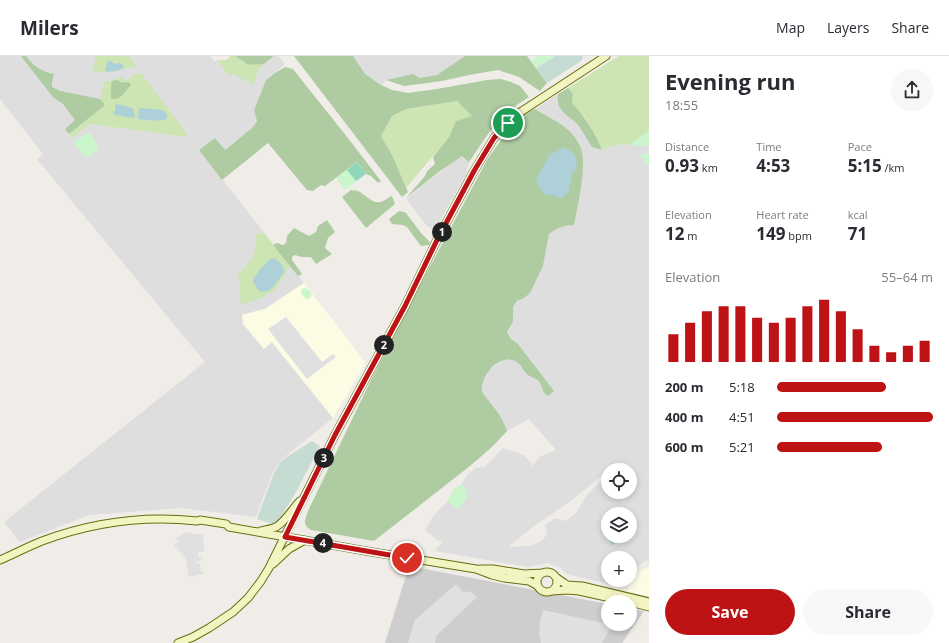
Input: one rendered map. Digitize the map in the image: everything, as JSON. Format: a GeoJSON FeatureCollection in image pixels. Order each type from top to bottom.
{"type":"FeatureCollection","features":[{"type":"Feature","properties":{"kind":"main road"},"geometry":{"type":"LineString","coordinates":[[178,643],[210,628],[232,612],[252,593],[269,568],[335,435],[405,306],[440,234],[474,171],[494,138],[519,113],[606,56]]}},
{"type":"Feature","properties":{"kind":"main road"},"geometry":{"type":"LineString","coordinates":[[258,532],[272,528],[284,521],[307,493]]}},
{"type":"Feature","properties":{"kind":"main road"},"geometry":{"type":"LineString","coordinates":[[0,560],[40,542],[65,533],[103,524],[145,519],[197,521],[200,524],[210,526],[225,528],[229,527],[476,569],[493,569],[524,574],[550,572],[555,575],[556,578],[568,585],[582,586],[649,602]]}},
{"type":"Feature","properties":{"kind":"main road"},"geometry":{"type":"LineString","coordinates":[[269,568],[288,549],[305,540]]}},
{"type":"Feature","properties":{"kind":"main road"},"geometry":{"type":"LineString","coordinates":[[476,569],[504,578],[529,581],[545,591],[579,591],[601,596]]}},
{"type":"Feature","properties":{"kind":"main road"},"geometry":{"type":"LineString","coordinates":[[538,586],[538,577],[543,572]]}},
{"type":"Feature","properties":{"kind":"main road"},"geometry":{"type":"LineString","coordinates":[[552,591],[557,586],[556,578]]}},
{"type":"Feature","properties":{"kind":"main road"},"geometry":{"type":"LineString","coordinates":[[637,604],[649,607]]}},
{"type":"Feature","properties":{"kind":"shaded area"},"geometry":{"type":"Polygon","coordinates":[[[0,56],[210,56],[214,61],[227,60],[230,56],[242,56],[264,64],[274,56],[279,56],[285,64],[266,80],[254,110],[257,121],[253,127],[224,150],[199,150],[304,283],[265,309],[242,315],[264,349],[272,342],[333,418],[282,459],[273,472],[256,517],[181,508],[89,515],[20,542],[4,522],[205,362],[37,159],[43,154],[0,99],[0,56]],[[143,77],[72,138],[90,124],[185,137],[188,135],[143,77]]]}},
{"type":"Feature","properties":{"kind":"shaded area"},"geometry":{"type":"Polygon","coordinates":[[[353,56],[465,56],[437,75],[419,78],[386,80],[381,86],[365,75],[356,64],[353,56]]]}},
{"type":"Feature","properties":{"kind":"shaded area"},"geometry":{"type":"Polygon","coordinates":[[[555,56],[583,57],[581,61],[547,83],[536,68],[555,56]]]}},
{"type":"Feature","properties":{"kind":"shaded area"},"geometry":{"type":"Polygon","coordinates":[[[558,94],[557,100],[579,126],[592,147],[602,150],[614,145],[631,143],[649,131],[649,562],[646,560],[637,567],[637,551],[601,551],[601,582],[566,574],[561,568],[547,563],[528,567],[435,551],[443,541],[438,541],[425,530],[434,515],[447,502],[455,488],[461,485],[467,475],[476,468],[485,467],[503,448],[524,455],[533,466],[539,457],[556,450],[529,419],[507,431],[504,423],[482,392],[483,383],[490,369],[503,360],[512,359],[517,361],[528,375],[538,380],[544,393],[548,396],[554,391],[518,344],[511,339],[507,332],[513,322],[513,308],[517,301],[524,298],[543,266],[549,234],[558,228],[574,224],[582,179],[581,149],[573,135],[560,124],[535,109],[558,94]],[[601,463],[600,477],[571,501],[534,526],[508,547],[530,546],[541,541],[547,535],[545,525],[555,518],[565,521],[577,512],[584,499],[596,485],[601,482],[601,499],[637,499],[637,463],[601,463]]]}},
{"type":"Feature","properties":{"kind":"shaded area"},"geometry":{"type":"Polygon","coordinates":[[[461,155],[470,159],[466,175],[438,224],[432,229],[427,226],[406,199],[461,155]]]}},
{"type":"Feature","properties":{"kind":"shaded area"},"geometry":{"type":"Polygon","coordinates":[[[304,283],[366,363],[333,418],[272,342],[264,349],[243,324],[242,315],[265,309],[304,283]]]}},
{"type":"Feature","properties":{"kind":"shaded area"},"geometry":{"type":"Polygon","coordinates":[[[286,317],[322,362],[333,354],[336,357],[307,379],[268,329],[286,317]]]}},
{"type":"Feature","properties":{"kind":"shaded area"},"geometry":{"type":"Polygon","coordinates":[[[312,441],[320,446],[296,492],[279,520],[273,524],[257,519],[274,473],[282,460],[312,441]]]}},
{"type":"Feature","properties":{"kind":"shaded area"},"geometry":{"type":"Polygon","coordinates":[[[184,532],[203,535],[204,552],[199,551],[198,557],[202,558],[200,561],[196,562],[197,564],[200,563],[201,572],[203,572],[203,574],[189,577],[186,559],[174,545],[178,542],[176,539],[184,532]]]}},
{"type":"Feature","properties":{"kind":"shaded area"},"geometry":{"type":"Polygon","coordinates":[[[409,566],[601,603],[601,631],[630,631],[622,643],[385,643],[409,566]]]}},
{"type":"Feature","properties":{"kind":"shaded area"},"geometry":{"type":"Polygon","coordinates":[[[649,567],[649,596],[627,591],[628,587],[637,587],[637,574],[649,567]]]}},
{"type":"Feature","properties":{"kind":"shaded area"},"geometry":{"type":"Polygon","coordinates":[[[456,584],[464,593],[470,591],[477,597],[436,636],[435,643],[408,643],[415,620],[456,584]]]}},
{"type":"Feature","properties":{"kind":"shaded area"},"geometry":{"type":"Polygon","coordinates":[[[543,610],[601,622],[601,631],[609,631],[602,643],[541,643],[539,633],[543,610]]]}},
{"type":"Feature","properties":{"kind":"shaded area"},"geometry":{"type":"Polygon","coordinates":[[[637,610],[644,611],[637,621],[637,610]]]}},
{"type":"Feature","properties":{"kind":"green space"},"geometry":{"type":"Polygon","coordinates":[[[21,56],[26,56],[35,66],[54,74],[52,87],[60,91],[100,99],[105,105],[69,134],[65,129],[75,120],[63,104],[53,97],[21,56]]]}},
{"type":"Feature","properties":{"kind":"green space"},"geometry":{"type":"Polygon","coordinates":[[[96,56],[129,56],[136,66],[109,72],[92,71],[96,56]]]}},
{"type":"Feature","properties":{"kind":"green space"},"geometry":{"type":"Polygon","coordinates":[[[230,56],[253,58],[264,64],[258,71],[253,85],[232,73],[229,76],[219,60],[227,60],[230,56]]]}},
{"type":"Feature","properties":{"kind":"green space"},"geometry":{"type":"Polygon","coordinates":[[[235,56],[274,56],[264,64],[246,64],[235,56]]]}},
{"type":"Feature","properties":{"kind":"green space"},"geometry":{"type":"Polygon","coordinates":[[[294,56],[353,56],[365,74],[379,84],[392,90],[408,93],[501,79],[520,86],[529,97],[512,108],[490,131],[469,162],[462,156],[406,198],[425,176],[427,171],[435,164],[433,157],[449,137],[456,121],[472,116],[457,101],[406,109],[392,116],[381,136],[392,155],[408,192],[402,197],[294,56]]]}},
{"type":"Feature","properties":{"kind":"green space"},"geometry":{"type":"Polygon","coordinates":[[[465,56],[527,56],[547,83],[540,91],[519,77],[498,70],[442,81],[404,86],[386,80],[413,74],[419,78],[437,75],[465,56]]]}},
{"type":"Feature","properties":{"kind":"green space"},"geometry":{"type":"Polygon","coordinates":[[[538,56],[555,56],[536,68],[531,60],[538,56]]]}},
{"type":"Feature","properties":{"kind":"green space"},"geometry":{"type":"Polygon","coordinates":[[[619,56],[649,56],[649,131],[631,144],[614,145],[602,150],[586,119],[572,103],[568,88],[619,56]]]}},
{"type":"Feature","properties":{"kind":"green space"},"geometry":{"type":"Polygon","coordinates":[[[285,67],[293,69],[381,181],[378,183],[371,176],[366,174],[357,162],[325,186],[321,185],[313,191],[307,190],[268,143],[222,180],[199,150],[215,138],[225,150],[253,127],[257,121],[254,110],[266,80],[285,67]]]}},
{"type":"Feature","properties":{"kind":"green space"},"geometry":{"type":"Polygon","coordinates":[[[141,73],[188,135],[185,137],[90,124],[72,138],[69,134],[87,120],[100,100],[104,82],[123,77],[124,79],[128,80],[132,75],[141,73]]]}},
{"type":"Feature","properties":{"kind":"green space"},"geometry":{"type":"Polygon","coordinates":[[[117,80],[122,83],[130,83],[131,85],[120,97],[114,99],[111,98],[112,81],[117,80]]]}},
{"type":"Feature","properties":{"kind":"green space"},"geometry":{"type":"Polygon","coordinates":[[[568,88],[573,94],[572,103],[589,125],[602,150],[592,147],[578,125],[560,108],[558,104],[558,94],[568,88]]]}},
{"type":"Feature","properties":{"kind":"green space"},"geometry":{"type":"Polygon","coordinates":[[[457,101],[473,116],[456,121],[449,137],[406,188],[392,155],[381,136],[392,116],[406,109],[457,101]]]}},
{"type":"Feature","properties":{"kind":"green space"},"geometry":{"type":"Polygon","coordinates":[[[535,109],[569,131],[574,136],[581,148],[583,156],[581,186],[574,225],[561,227],[549,234],[543,266],[530,293],[517,301],[513,307],[513,322],[507,332],[511,339],[518,344],[554,391],[548,396],[543,392],[539,381],[528,375],[519,364],[514,361],[506,360],[498,362],[491,368],[482,386],[482,391],[496,410],[507,431],[493,446],[470,466],[374,541],[311,530],[305,524],[308,511],[370,382],[418,289],[487,160],[515,123],[535,109]]]}},
{"type":"Feature","properties":{"kind":"green space"},"geometry":{"type":"Polygon","coordinates":[[[649,131],[649,146],[631,145],[631,144],[649,131]]]}},
{"type":"Feature","properties":{"kind":"green space"},"geometry":{"type":"Polygon","coordinates":[[[89,133],[93,137],[99,149],[88,157],[84,156],[73,143],[85,134],[89,133]]]}},
{"type":"Feature","properties":{"kind":"green space"},"geometry":{"type":"Polygon","coordinates":[[[648,153],[649,155],[649,167],[640,154],[648,153]]]}},
{"type":"Feature","properties":{"kind":"green space"},"geometry":{"type":"Polygon","coordinates":[[[357,162],[366,174],[345,190],[336,178],[357,162]]]}},
{"type":"Feature","properties":{"kind":"green space"},"geometry":{"type":"Polygon","coordinates":[[[357,162],[366,174],[356,181],[347,170],[357,162]]]}},
{"type":"Feature","properties":{"kind":"green space"},"geometry":{"type":"Polygon","coordinates":[[[351,190],[358,191],[375,202],[382,201],[392,196],[395,204],[366,228],[342,197],[351,190]]]}},
{"type":"Feature","properties":{"kind":"green space"},"geometry":{"type":"Polygon","coordinates":[[[399,211],[406,213],[430,242],[429,245],[421,246],[407,227],[392,224],[389,219],[399,211]]]}},
{"type":"Feature","properties":{"kind":"green space"},"geometry":{"type":"Polygon","coordinates":[[[327,220],[335,232],[328,238],[325,248],[332,254],[316,264],[311,257],[295,255],[292,257],[292,260],[302,274],[298,276],[273,245],[277,243],[283,245],[286,243],[287,236],[294,228],[309,236],[316,232],[318,226],[327,220]]]}},
{"type":"Feature","properties":{"kind":"green space"},"geometry":{"type":"Polygon","coordinates":[[[263,232],[290,266],[276,288],[260,298],[241,305],[239,284],[241,282],[237,276],[246,267],[254,254],[256,235],[263,232]]]}},
{"type":"Feature","properties":{"kind":"green space"},"geometry":{"type":"Polygon","coordinates":[[[306,288],[312,295],[307,300],[301,293],[301,289],[306,288]]]}},
{"type":"Feature","properties":{"kind":"green space"},"geometry":{"type":"Polygon","coordinates":[[[461,485],[467,489],[465,493],[468,495],[459,509],[447,502],[455,488],[461,485]]]}},
{"type":"Feature","properties":{"kind":"water"},"geometry":{"type":"Polygon","coordinates":[[[108,61],[111,61],[114,64],[120,63],[124,68],[107,72],[105,70],[108,61]]]}},
{"type":"Feature","properties":{"kind":"water"},"geometry":{"type":"Polygon","coordinates":[[[116,104],[133,108],[135,116],[132,118],[115,115],[113,112],[115,111],[116,104]]]}},
{"type":"Feature","properties":{"kind":"water"},"geometry":{"type":"Polygon","coordinates":[[[140,108],[163,110],[167,115],[167,119],[156,121],[138,119],[140,108]]]}},
{"type":"Feature","properties":{"kind":"water"},"geometry":{"type":"Polygon","coordinates":[[[563,147],[573,152],[577,161],[576,168],[572,173],[569,191],[563,198],[559,198],[553,195],[546,195],[540,189],[536,181],[550,154],[563,147]]]}},
{"type":"Feature","properties":{"kind":"water"},"geometry":{"type":"Polygon","coordinates":[[[273,258],[280,263],[285,271],[271,289],[264,292],[259,291],[253,280],[260,269],[273,258]]]}},
{"type":"Feature","properties":{"kind":"route"},"geometry":{"type":"LineString","coordinates":[[407,558],[285,537],[335,435],[405,306],[437,240],[474,171],[494,138],[508,123]]}}]}
